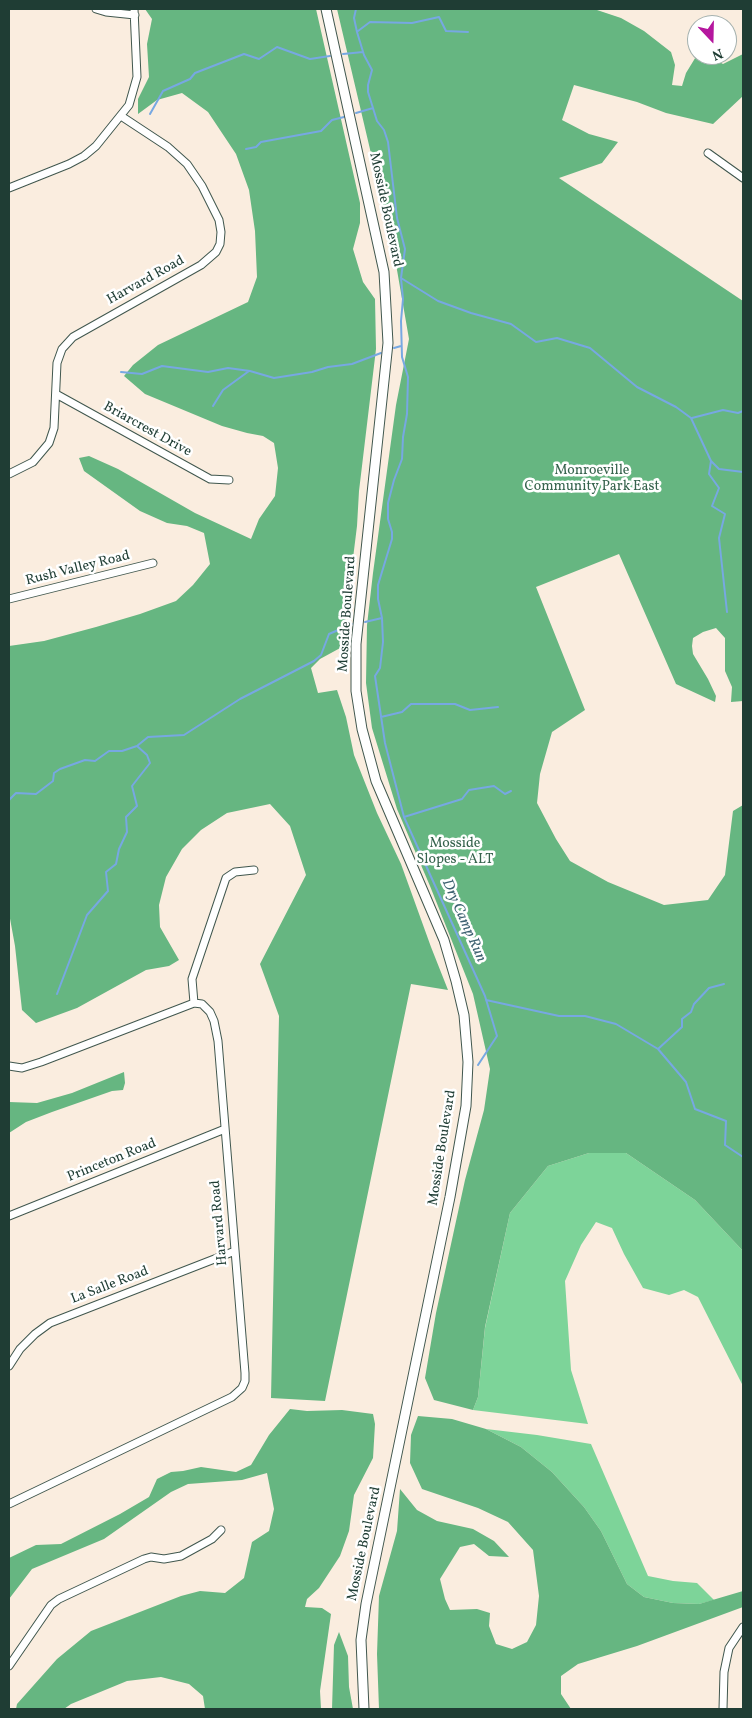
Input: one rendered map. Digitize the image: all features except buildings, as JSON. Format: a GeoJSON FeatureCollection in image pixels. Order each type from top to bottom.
{"type":"FeatureCollection","features":[{"type":"Feature","properties":{"kind":"main road","name":"Mosside Boulevard"},"geometry":{"type":"LineString","coordinates":[[326,9],[384,272],[388,334],[356,644],[356,691],[362,729],[376,781],[444,940],[454,973],[464,1015],[468,1062],[466,1106],[450,1197],[366,1604],[362,1640],[364,1709]]}},
{"type":"Feature","properties":{"kind":"street"},"geometry":{"type":"LineString","coordinates":[[9,188],[84,156],[96,146],[129,105],[137,77],[135,12],[106,12],[96,9]]}},
{"type":"Feature","properties":{"kind":"street","name":"Harvard Road"},"geometry":{"type":"LineString","coordinates":[[9,474],[33,462],[49,443],[54,428],[57,363],[62,349],[73,337],[201,265],[216,252],[220,244],[219,220],[202,186],[187,164],[168,146],[121,116]]}},
{"type":"Feature","properties":{"kind":"street"},"geometry":{"type":"LineString","coordinates":[[708,153],[743,178]]}},
{"type":"Feature","properties":{"kind":"street","name":"Briarcrest Drive"},"geometry":{"type":"LineString","coordinates":[[56,394],[210,478],[229,480]]}},
{"type":"Feature","properties":{"kind":"street","name":"Rush Valley Road"},"geometry":{"type":"LineString","coordinates":[[9,599],[154,563]]}},
{"type":"Feature","properties":{"kind":"street"},"geometry":{"type":"LineString","coordinates":[[9,1066],[22,1068],[41,1062],[194,1003],[192,978],[226,878],[235,872],[254,870]]}},
{"type":"Feature","properties":{"kind":"street","name":"Harvard Road"},"geometry":{"type":"LineString","coordinates":[[9,1504],[232,1396],[242,1388],[245,1381],[218,1041],[210,1012],[202,1004],[194,1003]]}},
{"type":"Feature","properties":{"kind":"street","name":"Princeton Road"},"geometry":{"type":"LineString","coordinates":[[9,1216],[224,1129]]}},
{"type":"Feature","properties":{"kind":"street","name":"La Salle Road"},"geometry":{"type":"LineString","coordinates":[[9,1366],[20,1349],[34,1334],[50,1323],[235,1251]]}},
{"type":"Feature","properties":{"kind":"street"},"geometry":{"type":"LineString","coordinates":[[9,1666],[51,1605],[59,1599],[144,1559],[151,1557],[164,1559],[181,1556],[212,1540],[221,1530]]}},
{"type":"Feature","properties":{"kind":"street"},"geometry":{"type":"LineString","coordinates":[[723,1709],[724,1672],[729,1648],[743,1627]]}},
{"type":"Feature","properties":{"kind":"green space"},"geometry":{"type":"Polygon","coordinates":[[[145,9],[316,9],[360,203],[360,223],[353,249],[363,282],[375,299],[376,349],[342,647],[320,659],[311,668],[318,693],[337,690],[346,717],[354,755],[377,813],[401,864],[448,990],[411,984],[325,1401],[271,1398],[279,1016],[260,964],[306,875],[290,826],[270,804],[227,813],[201,830],[182,849],[166,877],[159,905],[160,927],[179,960],[169,966],[146,970],[77,1008],[36,1023],[22,1010],[15,946],[9,913],[9,646],[44,641],[96,627],[176,601],[193,585],[210,564],[204,533],[187,526],[167,523],[140,511],[84,471],[79,458],[89,456],[118,469],[195,513],[251,539],[259,519],[275,496],[278,468],[274,443],[263,436],[222,426],[145,394],[124,376],[133,365],[158,345],[248,302],[257,277],[255,231],[249,190],[236,154],[208,112],[182,93],[157,100],[138,114],[138,99],[149,77],[147,44],[152,19],[145,9]]]}},
{"type":"Feature","properties":{"kind":"green space"},"geometry":{"type":"Polygon","coordinates":[[[337,9],[594,9],[621,18],[644,31],[671,52],[675,65],[672,85],[682,86],[691,65],[737,65],[737,57],[743,54],[743,96],[713,124],[666,113],[637,102],[574,85],[562,120],[589,134],[618,142],[602,163],[559,178],[743,301],[743,701],[731,702],[732,687],[725,671],[725,638],[716,628],[703,632],[693,638],[692,646],[693,654],[716,696],[715,702],[676,684],[619,554],[536,587],[585,710],[552,732],[540,774],[537,803],[570,861],[608,882],[664,905],[708,900],[725,875],[733,811],[743,805],[743,1251],[695,1200],[626,1153],[589,1153],[548,1166],[510,1213],[485,1327],[478,1397],[473,1410],[434,1400],[425,1378],[436,1313],[465,1180],[484,1110],[490,1069],[473,994],[397,809],[372,728],[366,683],[367,625],[373,573],[396,405],[409,339],[393,247],[337,9]]]}},
{"type":"Feature","properties":{"kind":"green space"},"geometry":{"type":"Polygon","coordinates":[[[124,1072],[125,1083],[123,1090],[112,1091],[52,1112],[26,1122],[9,1133],[9,1102],[37,1103],[72,1093],[124,1072]]]}},
{"type":"Feature","properties":{"kind":"green space"},"geometry":{"type":"Polygon","coordinates":[[[589,1153],[626,1153],[695,1200],[743,1251],[743,1386],[698,1297],[684,1290],[669,1295],[643,1288],[612,1228],[596,1222],[581,1245],[565,1281],[571,1370],[588,1424],[473,1410],[478,1397],[485,1328],[510,1213],[548,1166],[589,1153]]]}},
{"type":"Feature","properties":{"kind":"green space"},"geometry":{"type":"Polygon","coordinates":[[[290,1409],[307,1411],[342,1410],[373,1414],[375,1424],[373,1458],[354,1495],[349,1531],[340,1556],[319,1588],[307,1599],[305,1607],[322,1608],[331,1614],[320,1691],[321,1709],[205,1709],[203,1696],[189,1684],[161,1677],[127,1681],[71,1704],[64,1709],[16,1709],[17,1704],[57,1659],[91,1631],[181,1596],[200,1591],[225,1593],[244,1578],[252,1542],[269,1531],[274,1509],[267,1473],[242,1480],[188,1484],[171,1492],[104,1539],[32,1569],[9,1599],[9,1558],[36,1545],[61,1544],[120,1514],[149,1497],[157,1479],[171,1472],[201,1467],[236,1472],[251,1465],[269,1435],[290,1409]]]}},
{"type":"Feature","properties":{"kind":"green space"},"geometry":{"type":"Polygon","coordinates":[[[418,1416],[452,1419],[486,1429],[521,1447],[552,1472],[584,1507],[601,1531],[627,1584],[644,1597],[673,1603],[699,1604],[743,1591],[743,1607],[637,1646],[578,1664],[561,1676],[561,1694],[571,1709],[379,1709],[377,1654],[379,1596],[397,1531],[400,1489],[417,1510],[437,1521],[473,1529],[494,1541],[509,1557],[489,1556],[474,1544],[460,1547],[440,1579],[450,1610],[477,1609],[490,1613],[489,1626],[496,1644],[512,1649],[527,1642],[536,1625],[539,1596],[533,1550],[508,1522],[478,1508],[422,1489],[410,1463],[411,1435],[418,1416]]]}},
{"type":"Feature","properties":{"kind":"green space"},"geometry":{"type":"Polygon","coordinates":[[[486,1429],[591,1444],[648,1576],[697,1583],[714,1600],[699,1604],[673,1603],[644,1597],[627,1584],[601,1531],[584,1507],[552,1472],[521,1447],[486,1429]]]}},
{"type":"Feature","properties":{"kind":"green space"},"geometry":{"type":"Polygon","coordinates":[[[339,1632],[348,1656],[349,1687],[353,1709],[332,1709],[334,1645],[339,1632]]]}},
{"type":"Feature","properties":{"kind":"waterway","name":"Dry Camp Run"},"geometry":{"type":"LineString","coordinates":[[356,9],[354,18],[357,32],[364,55],[372,70],[368,92],[377,121],[384,130],[388,142],[397,218],[405,249],[401,278],[403,299],[401,321],[402,357],[408,377],[407,414],[402,459],[388,503],[388,519],[392,539],[378,585],[383,642],[380,668],[375,676],[385,743],[404,817],[485,996],[497,1036],[478,1065]]}},
{"type":"Feature","properties":{"kind":"waterway"},"geometry":{"type":"LineString","coordinates":[[358,31],[370,22],[412,23],[439,17],[446,31],[468,32]]}},
{"type":"Feature","properties":{"kind":"waterway"},"geometry":{"type":"LineString","coordinates":[[150,114],[163,91],[190,79],[195,73],[244,54],[259,59],[277,47],[310,59],[330,56]]}},
{"type":"Feature","properties":{"kind":"waterway"},"geometry":{"type":"LineString","coordinates":[[343,54],[363,52]]}},
{"type":"Feature","properties":{"kind":"waterway"},"geometry":{"type":"LineString","coordinates":[[356,113],[373,108]]}},
{"type":"Feature","properties":{"kind":"waterway"},"geometry":{"type":"LineString","coordinates":[[246,149],[256,147],[261,142],[321,131],[332,120],[344,117]]}},
{"type":"Feature","properties":{"kind":"waterway"},"geometry":{"type":"LineString","coordinates":[[401,278],[438,301],[471,313],[511,324],[536,342],[557,338],[590,348],[637,387],[676,407],[691,418],[711,461],[709,474],[719,488],[712,506],[725,514],[719,538],[727,612]]}},
{"type":"Feature","properties":{"kind":"waterway"},"geometry":{"type":"LineString","coordinates":[[394,348],[401,346]]}},
{"type":"Feature","properties":{"kind":"waterway"},"geometry":{"type":"LineString","coordinates":[[121,372],[142,374],[162,366],[208,372],[228,368],[250,371],[274,378],[352,364],[381,353]]}},
{"type":"Feature","properties":{"kind":"waterway"},"geometry":{"type":"LineString","coordinates":[[213,406],[223,390],[249,371]]}},
{"type":"Feature","properties":{"kind":"waterway"},"geometry":{"type":"LineString","coordinates":[[692,418],[723,410],[738,413],[743,411]]}},
{"type":"Feature","properties":{"kind":"waterway"},"geometry":{"type":"LineString","coordinates":[[711,461],[719,469],[743,472]]}},
{"type":"Feature","properties":{"kind":"waterway"},"geometry":{"type":"LineString","coordinates":[[365,622],[382,618]]}},
{"type":"Feature","properties":{"kind":"waterway"},"geometry":{"type":"LineString","coordinates":[[9,800],[16,793],[36,794],[53,781],[54,773],[60,769],[85,760],[95,761],[109,751],[122,751],[137,746],[148,737],[184,735],[240,699],[314,661],[321,655],[329,634],[352,624]]}},
{"type":"Feature","properties":{"kind":"waterway"},"geometry":{"type":"LineString","coordinates":[[381,717],[402,712],[411,704],[455,704],[470,710],[498,707]]}},
{"type":"Feature","properties":{"kind":"waterway"},"geometry":{"type":"LineString","coordinates":[[57,994],[87,915],[108,891],[106,872],[116,864],[119,849],[127,832],[126,817],[137,806],[132,786],[150,763],[147,755],[137,746]]}},
{"type":"Feature","properties":{"kind":"waterway"},"geometry":{"type":"LineString","coordinates":[[404,817],[462,799],[469,790],[494,786],[505,794],[511,791]]}},
{"type":"Feature","properties":{"kind":"waterway"},"geometry":{"type":"LineString","coordinates":[[658,1049],[682,1027],[682,1019],[691,1012],[694,1004],[709,988],[724,984]]}},
{"type":"Feature","properties":{"kind":"waterway"},"geometry":{"type":"LineString","coordinates":[[486,1000],[559,1016],[585,1016],[616,1024],[658,1049],[686,1082],[695,1109],[726,1121],[725,1145],[743,1157]]}},
{"type":"Feature","properties":{"kind":"park label","name":"Monroeville Community Park East"},"geometry":{"type":"Point","coordinates":[592,480]}},
{"type":"Feature","properties":{"kind":"park label","name":"Mosside Slopes - ALT"},"geometry":{"type":"Point","coordinates":[455,852]}}]}
